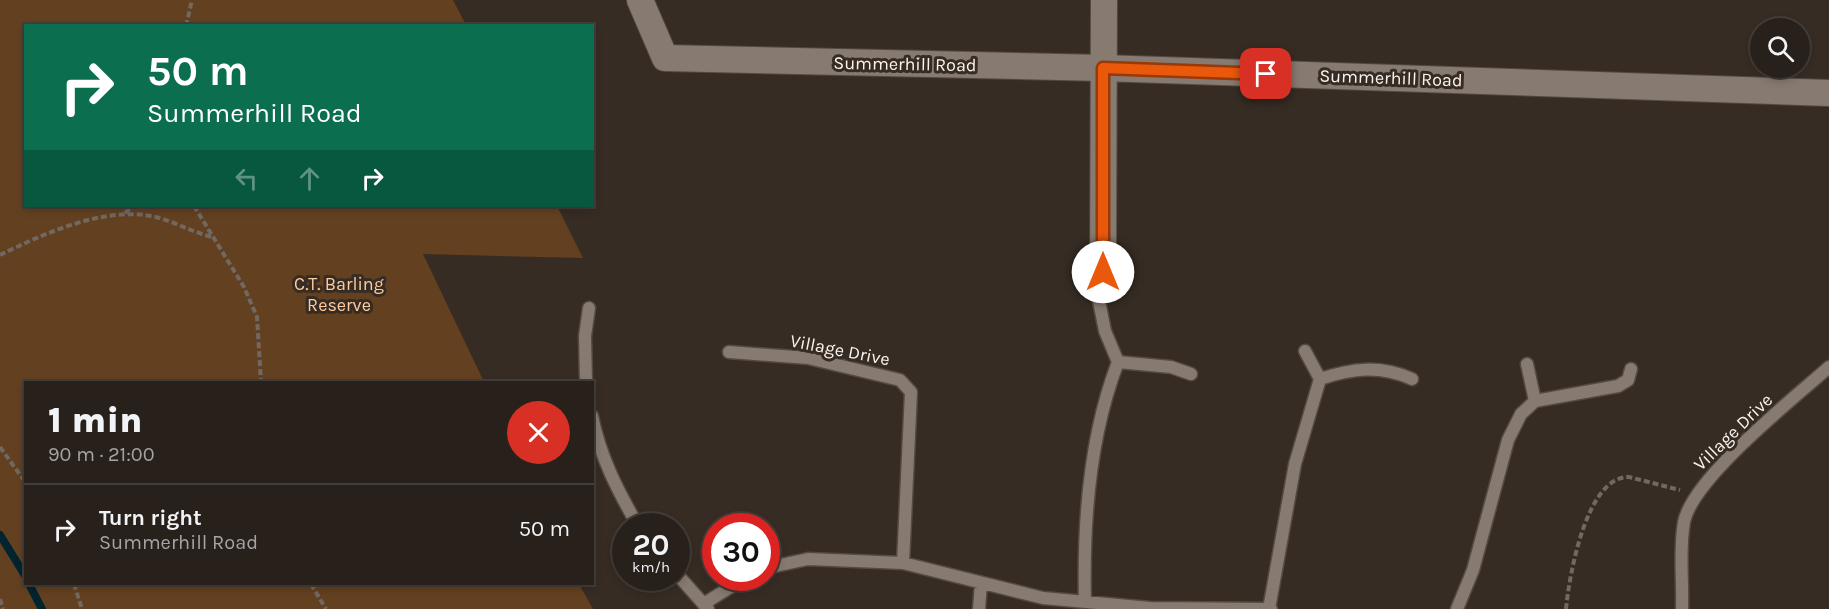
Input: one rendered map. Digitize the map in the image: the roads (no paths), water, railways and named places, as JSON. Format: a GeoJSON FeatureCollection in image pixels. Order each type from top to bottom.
{"type":"FeatureCollection","features":[{"type":"Feature","properties":{"kind":"street","name":"Summerhill Road"},"geometry":{"type":"LineString","coordinates":[[640,0],[665,58],[1103,68],[1829,93]]}},
{"type":"Feature","properties":{"kind":"street"},"geometry":{"type":"LineString","coordinates":[[1101,284],[1104,0]]}},
{"type":"Feature","properties":{"kind":"lane"},"geometry":{"type":"LineString","coordinates":[[1085,602],[1083,548],[1092,476],[1102,415],[1118,362],[1107,339],[1101,284]]}},
{"type":"Feature","properties":{"kind":"lane"},"geometry":{"type":"LineString","coordinates":[[586,381],[585,336],[589,308]]}},
{"type":"Feature","properties":{"kind":"lane"},"geometry":{"type":"LineString","coordinates":[[780,565],[808,559],[903,563],[1043,598],[1175,609],[1270,609],[1295,464],[1320,380],[1305,351]]}},
{"type":"Feature","properties":{"kind":"lane","name":"Village Drive"},"geometry":{"type":"LineString","coordinates":[[729,352],[808,358],[900,380],[911,392],[903,563]]}},
{"type":"Feature","properties":{"kind":"lane"},"geometry":{"type":"LineString","coordinates":[[1118,362],[1171,367],[1191,374]]}},
{"type":"Feature","properties":{"kind":"lane"},"geometry":{"type":"LineString","coordinates":[[1527,364],[1535,401]]}},
{"type":"Feature","properties":{"kind":"lane","name":"Village Drive"},"geometry":{"type":"LineString","coordinates":[[1682,609],[1684,522],[1695,497],[1713,472],[1829,367]]}},
{"type":"Feature","properties":{"kind":"lane"},"geometry":{"type":"LineString","coordinates":[[1320,380],[1361,368],[1394,371],[1412,379]]}},
{"type":"Feature","properties":{"kind":"lane"},"geometry":{"type":"LineString","coordinates":[[1458,609],[1473,570],[1508,440],[1521,414],[1535,401],[1618,386],[1628,380],[1631,369]]}},
{"type":"Feature","properties":{"kind":"lane"},"geometry":{"type":"LineString","coordinates":[[594,424],[602,456],[630,513]]}},
{"type":"Feature","properties":{"kind":"lane"},"geometry":{"type":"LineString","coordinates":[[979,609],[981,583]]}},
{"type":"Feature","properties":{"kind":"lane"},"geometry":{"type":"LineString","coordinates":[[690,588],[706,606],[727,591]]}},
{"type":"Feature","properties":{"kind":"waterway"},"geometry":{"type":"LineString","coordinates":[[0,535],[24,574]]}},
{"type":"Feature","properties":{"kind":"waterway"},"geometry":{"type":"LineString","coordinates":[[30,585],[42,609]]}},
{"type":"Feature","properties":{"kind":"park label","name":"C.T. Barling Reserve"},"geometry":{"type":"Point","coordinates":[339,294]}}]}
